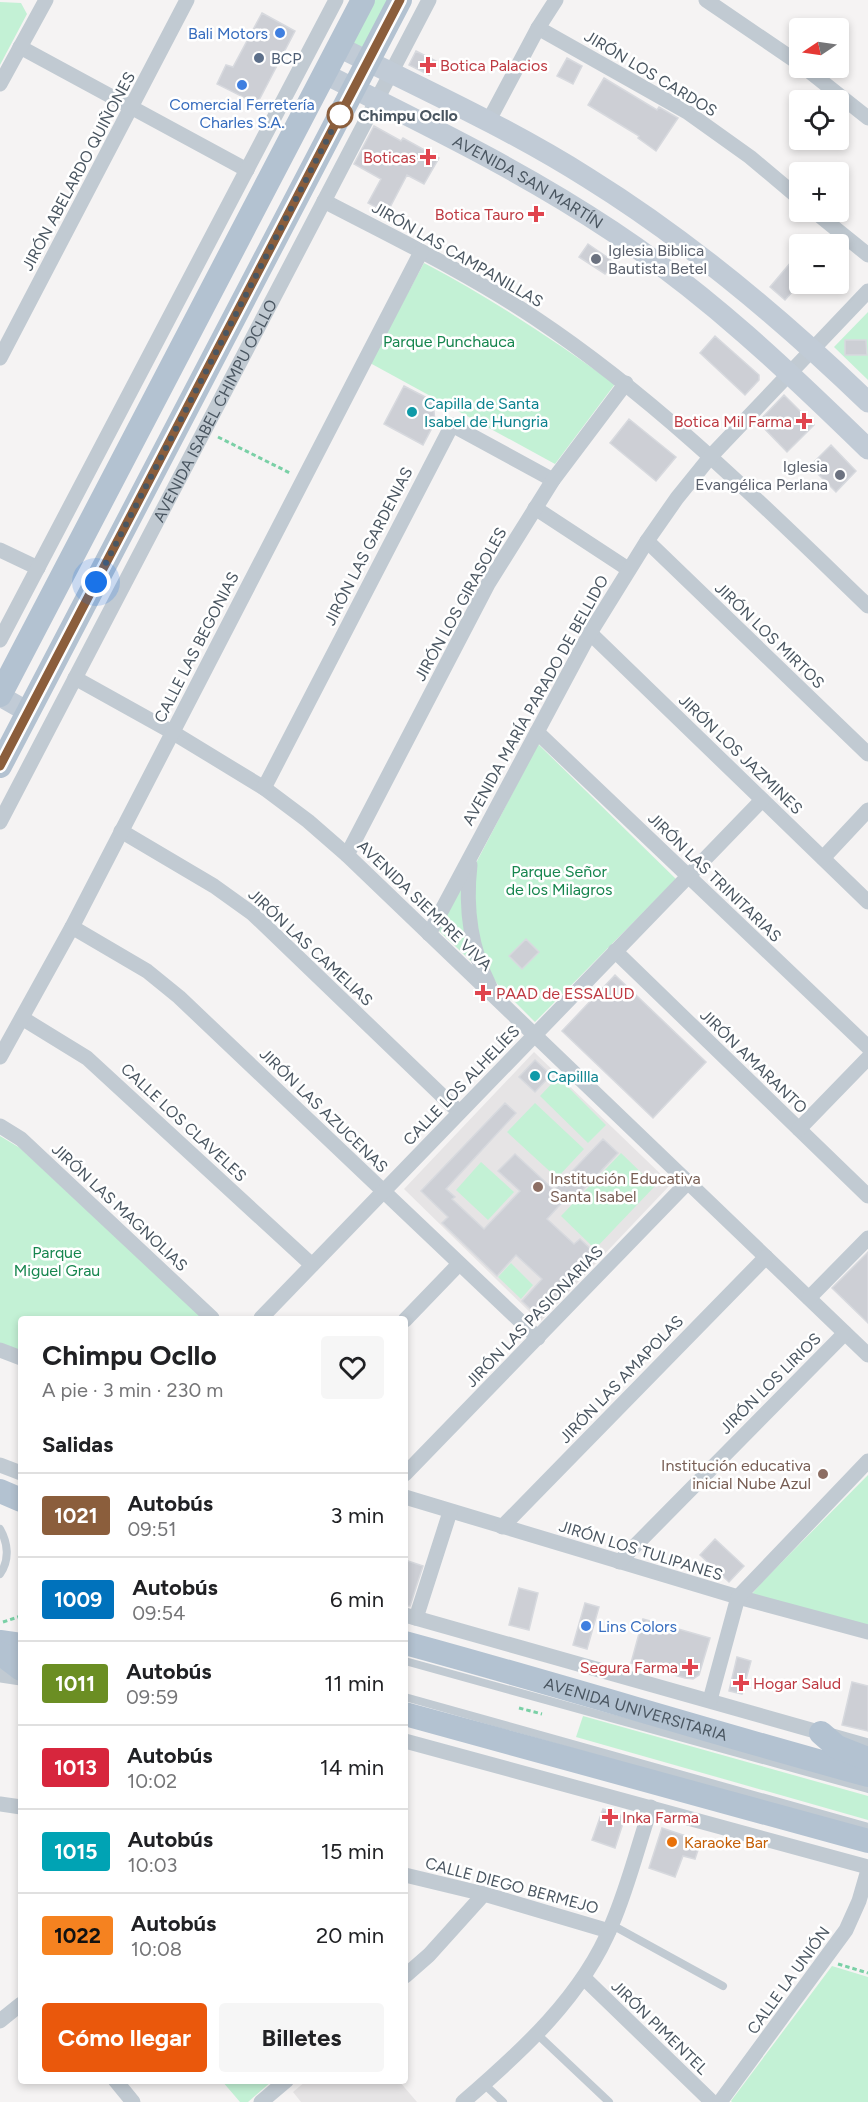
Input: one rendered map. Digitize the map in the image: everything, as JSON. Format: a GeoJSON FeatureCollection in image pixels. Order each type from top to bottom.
{"type":"FeatureCollection","features":[{"type":"Feature","properties":{"kind":"main road"},"geometry":{"type":"LineString","coordinates":[[28,712],[0,695],[363,0]]}},
{"type":"Feature","properties":{"kind":"main road","name":"AVENIDA ISABEL CHIMPU OCLLO"},"geometry":{"type":"LineString","coordinates":[[0,766],[6,738],[28,712],[400,0]]}},
{"type":"Feature","properties":{"kind":"main road","name":"AVENIDA SAN MARTÍN"},"geometry":{"type":"LineString","coordinates":[[339,47],[488,122],[587,177],[660,225],[733,281],[813,349],[868,402]]}},
{"type":"Feature","properties":{"kind":"main road","name":"AVENIDA SAN MARTÍN"},"geometry":{"type":"LineString","coordinates":[[324,74],[504,165],[612,231],[714,306],[790,374],[868,449]]}},
{"type":"Feature","properties":{"kind":"main road"},"geometry":{"type":"LineString","coordinates":[[0,1491],[18,1499]]}},
{"type":"Feature","properties":{"kind":"main road"},"geometry":{"type":"LineString","coordinates":[[0,1642],[18,1645]]}},
{"type":"Feature","properties":{"kind":"main road","name":"AVENIDA UNIVERSITARIA"},"geometry":{"type":"LineString","coordinates":[[408,1644],[593,1695],[731,1738],[868,1775]]}},
{"type":"Feature","properties":{"kind":"main road"},"geometry":{"type":"LineString","coordinates":[[0,1653],[18,1667]]}},
{"type":"Feature","properties":{"kind":"main road"},"geometry":{"type":"LineString","coordinates":[[408,1715],[868,1841]]}},
{"type":"Feature","properties":{"kind":"main road"},"geometry":{"type":"LineString","coordinates":[[821,1733],[837,1747],[868,1759]]}},
{"type":"Feature","properties":{"kind":"street"},"geometry":{"type":"LineString","coordinates":[[0,84],[46,0]]}},
{"type":"Feature","properties":{"kind":"street","name":"JIRÓN ABELARDO QUIÑONES"},"geometry":{"type":"LineString","coordinates":[[0,358],[187,0]]}},
{"type":"Feature","properties":{"kind":"street"},"geometry":{"type":"LineString","coordinates":[[0,640],[336,0]]}},
{"type":"Feature","properties":{"kind":"street","name":"AVENIDA ISABEL CHIMPU OCLLO"},"geometry":{"type":"LineString","coordinates":[[0,822],[429,0]]}},
{"type":"Feature","properties":{"kind":"street"},"geometry":{"type":"LineString","coordinates":[[488,122],[538,28],[556,0]]}},
{"type":"Feature","properties":{"kind":"street"},"geometry":{"type":"LineString","coordinates":[[706,0],[789,57]]}},
{"type":"Feature","properties":{"kind":"street","name":"JIRÓN LOS CARDOS"},"geometry":{"type":"LineString","coordinates":[[538,28],[687,112],[750,157],[789,189]]}},
{"type":"Feature","properties":{"kind":"street","name":"AVENIDA SAN MARTÍN"},"geometry":{"type":"LineString","coordinates":[[317,36],[339,47]]}},
{"type":"Feature","properties":{"kind":"street"},"geometry":{"type":"LineString","coordinates":[[20,47],[247,170]]}},
{"type":"Feature","properties":{"kind":"street","name":"AVENIDA SAN MARTÍN"},"geometry":{"type":"LineString","coordinates":[[303,63],[324,74]]}},
{"type":"Feature","properties":{"kind":"street"},"geometry":{"type":"LineString","coordinates":[[818,78],[868,118]]}},
{"type":"Feature","properties":{"kind":"street","name":"JIRÓN LAS CAMPANILLAS"},"geometry":{"type":"LineString","coordinates":[[324,201],[485,287],[534,317],[626,383],[711,456],[868,606]]}},
{"type":"Feature","properties":{"kind":"street"},"geometry":{"type":"LineString","coordinates":[[827,222],[868,255]]}},
{"type":"Feature","properties":{"kind":"street","name":"CALLE LAS BEGONIAS"},"geometry":{"type":"LineString","coordinates":[[0,1057],[72,927],[302,479],[422,252]]}},
{"type":"Feature","properties":{"kind":"street","name":"AVENIDA MARÍA PARADO DE BELLIDO"},"geometry":{"type":"LineString","coordinates":[[429,934],[590,633],[646,541],[711,456],[868,291]]}},
{"type":"Feature","properties":{"kind":"street","name":"JIRÓN LOS GIRASOLES"},"geometry":{"type":"LineString","coordinates":[[347,855],[488,584],[553,480],[626,383]]}},
{"type":"Feature","properties":{"kind":"street","name":"JIRÓN LAS GARDENIAS"},"geometry":{"type":"LineString","coordinates":[[264,788],[452,425],[553,480]]}},
{"type":"Feature","properties":{"kind":"street"},"geometry":{"type":"LineString","coordinates":[[535,508],[628,569]]}},
{"type":"Feature","properties":{"kind":"street","name":"JIRÓN LOS MIRTOS"},"geometry":{"type":"LineString","coordinates":[[646,541],[868,754]]}},
{"type":"Feature","properties":{"kind":"street"},"geometry":{"type":"LineString","coordinates":[[0,550],[38,568]]}},
{"type":"Feature","properties":{"kind":"street","name":"JIRÓN LOS JAZMINES"},"geometry":{"type":"LineString","coordinates":[[590,633],[868,902]]}},
{"type":"Feature","properties":{"kind":"street","name":"AVENIDA SIEMPRE VIVA"},"geometry":{"type":"LineString","coordinates":[[75,678],[172,732],[264,788],[308,821],[347,855],[535,1034],[868,1355]]}},
{"type":"Feature","properties":{"kind":"street"},"geometry":{"type":"LineString","coordinates":[[28,712],[50,725]]}},
{"type":"Feature","properties":{"kind":"street","name":"JIRÓN LAS TRINITARIAS"},"geometry":{"type":"LineString","coordinates":[[537,732],[868,1047]]}},
{"type":"Feature","properties":{"kind":"street"},"geometry":{"type":"LineString","coordinates":[[6,738],[35,755]]}},
{"type":"Feature","properties":{"kind":"street","name":"CALLE LOS ALHELÍES"},"geometry":{"type":"LineString","coordinates":[[263,1316],[762,800]]}},
{"type":"Feature","properties":{"kind":"street"},"geometry":{"type":"LineString","coordinates":[[823,858],[868,810]]}},
{"type":"Feature","properties":{"kind":"street","name":"JIRÓN LAS CAMELIAS"},"geometry":{"type":"LineString","coordinates":[[121,831],[214,886],[253,914],[459,1112]]}},
{"type":"Feature","properties":{"kind":"street","name":"AVENIDA MARÍA PARADO DE BELLIDO"},"geometry":{"type":"LineString","coordinates":[[471,855],[468,887],[471,933],[481,970],[495,997]]}},
{"type":"Feature","properties":{"kind":"street","name":"JIRÓN LAS AZUCENAS"},"geometry":{"type":"LineString","coordinates":[[72,927],[147,971],[179,997],[538,1338]]}},
{"type":"Feature","properties":{"kind":"street","name":"JIRÓN AMARANTO"},"geometry":{"type":"LineString","coordinates":[[615,951],[868,1196]]}},
{"type":"Feature","properties":{"kind":"street","name":"CALLE LOS CLAVELES"},"geometry":{"type":"LineString","coordinates":[[22,1018],[87,1058],[312,1265]]}},
{"type":"Feature","properties":{"kind":"street"},"geometry":{"type":"LineString","coordinates":[[799,1129],[868,1058]]}},
{"type":"Feature","properties":{"kind":"street","name":"JIRÓN LAS MAGNOLIAS"},"geometry":{"type":"LineString","coordinates":[[0,1126],[21,1139],[210,1316]]}},
{"type":"Feature","properties":{"kind":"street","name":"JIRÓN LAS PASIONARIAS"},"geometry":{"type":"LineString","coordinates":[[408,1471],[688,1182]]}},
{"type":"Feature","properties":{"kind":"street"},"geometry":{"type":"LineString","coordinates":[[809,1299],[868,1238]]}},
{"type":"Feature","properties":{"kind":"street","name":"JIRÓN LAS AMAPOLAS"},"geometry":{"type":"LineString","coordinates":[[502,1527],[766,1257]]}},
{"type":"Feature","properties":{"kind":"street"},"geometry":{"type":"LineString","coordinates":[[408,1317],[459,1264]]}},
{"type":"Feature","properties":{"kind":"street","name":"JIRÓN LOS LIRIOS"},"geometry":{"type":"LineString","coordinates":[[620,1562],[845,1333]]}},
{"type":"Feature","properties":{"kind":"street"},"geometry":{"type":"LineString","coordinates":[[0,1350],[18,1357]]}},
{"type":"Feature","properties":{"kind":"street"},"geometry":{"type":"LineString","coordinates":[[710,1700],[738,1597],[756,1575],[868,1461]]}},
{"type":"Feature","properties":{"kind":"street"},"geometry":{"type":"LineString","coordinates":[[0,1465],[18,1472]]}},
{"type":"Feature","properties":{"kind":"street","name":"JIRÓN LOS TULIPANES"},"geometry":{"type":"LineString","coordinates":[[408,1498],[738,1597],[868,1632]]}},
{"type":"Feature","properties":{"kind":"street"},"geometry":{"type":"LineString","coordinates":[[410,1616],[450,1512]]}},
{"type":"Feature","properties":{"kind":"street","name":"AVENIDA UNIVERSITARIA"},"geometry":{"type":"LineString","coordinates":[[410,1616],[868,1746]]}},
{"type":"Feature","properties":{"kind":"street"},"geometry":{"type":"LineString","coordinates":[[0,1675],[18,1678]]}},
{"type":"Feature","properties":{"kind":"street"},"geometry":{"type":"LineString","coordinates":[[408,1742],[651,1807],[868,1869]]}},
{"type":"Feature","properties":{"kind":"street"},"geometry":{"type":"LineString","coordinates":[[0,1804],[18,1807]]}},
{"type":"Feature","properties":{"kind":"street"},"geometry":{"type":"LineString","coordinates":[[463,2102],[537,2034],[584,1978],[611,1928],[651,1807]]}},
{"type":"Feature","properties":{"kind":"street","name":"CALLE LA UNIÓN"},"geometry":{"type":"LineString","coordinates":[[720,2102],[846,1930],[859,1901],[868,1869]]}},
{"type":"Feature","properties":{"kind":"street","name":"CALLE DIEGO BERMEJO"},"geometry":{"type":"LineString","coordinates":[[408,1876],[611,1928]]}},
{"type":"Feature","properties":{"kind":"street"},"geometry":{"type":"LineString","coordinates":[[408,1973],[429,1954],[484,1894]]}},
{"type":"Feature","properties":{"kind":"street","name":"JIRÓN PIMENTEL"},"geometry":{"type":"LineString","coordinates":[[584,1978],[712,2102]]}},
{"type":"Feature","properties":{"kind":"street"},"geometry":{"type":"LineString","coordinates":[[0,2021],[18,2006]]}},
{"type":"Feature","properties":{"kind":"street"},"geometry":{"type":"LineString","coordinates":[[121,2084],[133,2102]]}},
{"type":"Feature","properties":{"kind":"street"},"geometry":{"type":"LineString","coordinates":[[261,2102],[282,2084]]}},
{"type":"Feature","properties":{"kind":"lane"},"geometry":{"type":"LineString","coordinates":[[0,1529],[6,1541],[8,1554],[0,1574]]}},
{"type":"Feature","properties":{"kind":"lane"},"geometry":{"type":"LineString","coordinates":[[408,1662],[868,1789]]}},
{"type":"Feature","properties":{"kind":"lane"},"geometry":{"type":"LineString","coordinates":[[408,1698],[868,1827]]}},
{"type":"Feature","properties":{"kind":"lane"},"geometry":{"type":"LineString","coordinates":[[611,1928],[723,1986]]}},
{"type":"Feature","properties":{"kind":"lane"},"geometry":{"type":"LineString","coordinates":[[537,2034],[609,2102]]}},
{"type":"Feature","properties":{"kind":"lane"},"geometry":{"type":"LineString","coordinates":[[484,2084],[503,2102]]}},
{"type":"Feature","properties":{"kind":"path"},"geometry":{"type":"LineString","coordinates":[[204,430],[302,479]]}},
{"type":"Feature","properties":{"kind":"path"},"geometry":{"type":"LineString","coordinates":[[0,1623],[18,1617]]}},
{"type":"Feature","properties":{"kind":"path"},"geometry":{"type":"LineString","coordinates":[[519,1708],[542,1714]]}},
{"type":"Feature","properties":{"kind":"path"},"geometry":{"type":"LineString","coordinates":[[825,1960],[868,1973]]}},
{"type":"Feature","properties":{"kind":"shaded area","name":"Institución Educativa Santa Isabel"},"geometry":{"type":"Polygon","coordinates":[[[534,1052],[671,1184],[540,1322],[404,1189],[534,1052]]]}},
{"type":"Feature","properties":{"kind":"shaded area"},"geometry":{"type":"Polygon","coordinates":[[[302,2084],[402,2084],[417,2102],[301,2102],[293,2092],[302,2084]]]}},
{"type":"Feature","properties":{"kind":"green space"},"geometry":{"type":"Polygon","coordinates":[[[372,0],[391,0],[364,50],[350,42],[372,0]]]}},
{"type":"Feature","properties":{"kind":"green space"},"geometry":{"type":"Polygon","coordinates":[[[0,2],[21,3],[27,14],[0,65],[0,2]]]}},
{"type":"Feature","properties":{"kind":"green space","name":"Parque Punchauca"},"geometry":{"type":"Polygon","coordinates":[[[424,263],[521,320],[615,384],[555,464],[370,363],[424,263]]]}},
{"type":"Feature","properties":{"kind":"green space"},"geometry":{"type":"Polygon","coordinates":[[[868,312],[868,380],[834,347],[868,312]]]}},
{"type":"Feature","properties":{"kind":"green space","name":"Parque Señor de los Milagros"},"geometry":{"type":"Polygon","coordinates":[[[538,744],[676,879],[535,1022],[498,985],[489,972],[474,920],[475,865],[538,744]]]}},
{"type":"Feature","properties":{"kind":"green space"},"geometry":{"type":"Polygon","coordinates":[[[463,884],[473,963],[439,931],[463,884]]]}},
{"type":"Feature","properties":{"kind":"green space"},"geometry":{"type":"Polygon","coordinates":[[[558,1077],[606,1125],[588,1143],[540,1096],[558,1077]]]}},
{"type":"Feature","properties":{"kind":"green space"},"geometry":{"type":"Polygon","coordinates":[[[535,1103],[584,1149],[557,1178],[507,1132],[535,1103]]]}},
{"type":"Feature","properties":{"kind":"green space","name":"Parque Miguel Grau"},"geometry":{"type":"Polygon","coordinates":[[[0,1136],[20,1148],[201,1316],[18,1316],[18,1350],[0,1344],[0,1136]]]}},
{"type":"Feature","properties":{"kind":"green space"},"geometry":{"type":"Polygon","coordinates":[[[621,1153],[655,1186],[595,1249],[561,1216],[621,1153]]]}},
{"type":"Feature","properties":{"kind":"green space"},"geometry":{"type":"Polygon","coordinates":[[[481,1162],[514,1192],[488,1220],[456,1190],[481,1162]]]}},
{"type":"Feature","properties":{"kind":"green space"},"geometry":{"type":"Polygon","coordinates":[[[511,1263],[533,1285],[521,1299],[498,1277],[511,1263]]]}},
{"type":"Feature","properties":{"kind":"green space"},"geometry":{"type":"Polygon","coordinates":[[[868,1475],[868,1626],[751,1595],[763,1581],[868,1475]]]}},
{"type":"Feature","properties":{"kind":"green space"},"geometry":{"type":"Polygon","coordinates":[[[583,1716],[868,1796],[868,1820],[576,1737],[583,1716]]]}},
{"type":"Feature","properties":{"kind":"green space"},"geometry":{"type":"Polygon","coordinates":[[[832,1966],[868,1977],[868,2102],[732,2102],[731,2101],[832,1966]]]}},
{"type":"Feature","properties":{"kind":"green space"},"geometry":{"type":"Polygon","coordinates":[[[225,2084],[269,2084],[248,2102],[240,2102],[225,2084]]]}},
{"type":"Feature","properties":{"kind":"building"},"geometry":{"type":"Polygon","coordinates":[[[262,13],[295,31],[257,104],[217,84],[226,65],[233,67],[262,13]]]}},
{"type":"Feature","properties":{"kind":"building"},"geometry":{"type":"Polygon","coordinates":[[[416,51],[436,61],[429,75],[409,65],[416,51]]]}},
{"type":"Feature","properties":{"kind":"building"},"geometry":{"type":"Polygon","coordinates":[[[567,58],[582,66],[573,84],[557,76],[567,58]]]}},
{"type":"Feature","properties":{"kind":"building"},"geometry":{"type":"Polygon","coordinates":[[[604,78],[657,110],[659,107],[678,118],[656,151],[638,138],[639,136],[588,105],[604,78]]]}},
{"type":"Feature","properties":{"kind":"building"},"geometry":{"type":"Polygon","coordinates":[[[374,126],[401,141],[403,138],[439,158],[424,184],[407,175],[387,213],[368,203],[381,179],[354,164],[374,126]]]}},
{"type":"Feature","properties":{"kind":"building","name":"Iglesia Biblica Bautista Betel"},"geometry":{"type":"Polygon","coordinates":[[[588,244],[614,262],[605,274],[579,257],[588,244]]]}},
{"type":"Feature","properties":{"kind":"building"},"geometry":{"type":"Polygon","coordinates":[[[789,264],[790,294],[785,300],[770,287],[789,264]]]}},
{"type":"Feature","properties":{"kind":"building"},"geometry":{"type":"Polygon","coordinates":[[[715,336],[759,375],[759,380],[745,395],[700,353],[715,336]]]}},
{"type":"Feature","properties":{"kind":"building"},"geometry":{"type":"Polygon","coordinates":[[[845,340],[866,340],[867,355],[845,355],[845,340]]]}},
{"type":"Feature","properties":{"kind":"building","name":"Capilla de Santa Isabel de Hungria"},"geometry":{"type":"Polygon","coordinates":[[[404,386],[433,401],[435,422],[423,445],[384,424],[404,386]]]}},
{"type":"Feature","properties":{"kind":"building"},"geometry":{"type":"Polygon","coordinates":[[[784,395],[814,425],[787,452],[758,422],[784,395]]]}},
{"type":"Feature","properties":{"kind":"building"},"geometry":{"type":"Polygon","coordinates":[[[629,419],[676,457],[656,481],[610,443],[629,419]]]}},
{"type":"Feature","properties":{"kind":"building"},"geometry":{"type":"Polygon","coordinates":[[[831,445],[856,471],[836,492],[810,466],[831,445]]]}},
{"type":"Feature","properties":{"kind":"building"},"geometry":{"type":"Polygon","coordinates":[[[526,939],[539,952],[522,969],[509,956],[526,939]]]}},
{"type":"Feature","properties":{"kind":"building"},"geometry":{"type":"Polygon","coordinates":[[[615,975],[706,1062],[653,1118],[562,1031],[615,975]]]}},
{"type":"Feature","properties":{"kind":"building","name":"Capillla"},"geometry":{"type":"Polygon","coordinates":[[[535,1060],[551,1075],[535,1092],[519,1077],[535,1060]]]}},
{"type":"Feature","properties":{"kind":"building"},"geometry":{"type":"Polygon","coordinates":[[[505,1103],[516,1113],[446,1189],[455,1197],[452,1199],[484,1229],[520,1191],[498,1171],[515,1154],[554,1190],[603,1139],[618,1153],[573,1200],[568,1196],[547,1219],[574,1244],[580,1239],[598,1256],[540,1318],[522,1301],[542,1279],[516,1255],[497,1276],[442,1223],[448,1217],[421,1191],[505,1103]]]}},
{"type":"Feature","properties":{"kind":"building"},"geometry":{"type":"Polygon","coordinates":[[[868,1252],[868,1323],[832,1288],[868,1252]]]}},
{"type":"Feature","properties":{"kind":"building"},"geometry":{"type":"Polygon","coordinates":[[[715,1539],[744,1566],[729,1582],[700,1555],[715,1539]]]}},
{"type":"Feature","properties":{"kind":"building"},"geometry":{"type":"Polygon","coordinates":[[[408,1561],[423,1566],[410,1606],[408,1606],[408,1561]]]}},
{"type":"Feature","properties":{"kind":"building"},"geometry":{"type":"Polygon","coordinates":[[[519,1588],[538,1593],[529,1630],[509,1625],[519,1588]]]}},
{"type":"Feature","properties":{"kind":"building","name":"Lins Colors"},"geometry":{"type":"Polygon","coordinates":[[[585,1603],[599,1607],[587,1649],[573,1645],[585,1603]]]}},
{"type":"Feature","properties":{"kind":"building"},"geometry":{"type":"Polygon","coordinates":[[[643,1619],[710,1638],[699,1675],[693,1679],[685,1678],[631,1663],[643,1619]]]}},
{"type":"Feature","properties":{"kind":"building"},"geometry":{"type":"Polygon","coordinates":[[[737,1657],[751,1661],[742,1694],[729,1691],[737,1657]]]}},
{"type":"Feature","properties":{"kind":"building"},"geometry":{"type":"Polygon","coordinates":[[[852,1682],[868,1686],[868,1731],[842,1725],[852,1682]]]}},
{"type":"Feature","properties":{"kind":"building"},"geometry":{"type":"Polygon","coordinates":[[[603,1809],[625,1817],[615,1848],[592,1840],[603,1809]]]}},
{"type":"Feature","properties":{"kind":"building"},"geometry":{"type":"Polygon","coordinates":[[[662,1828],[701,1841],[695,1859],[683,1856],[675,1877],[649,1868],[662,1828]]]}},
{"type":"Feature","properties":{"kind":"bus line","name":"1021"},"geometry":{"type":"LineString","coordinates":[[0,766],[400,0]]}},
{"type":"Feature","properties":{"kind":"place","name":"Bali Motors"},"geometry":{"type":"Point","coordinates":[280,33]}},
{"type":"Feature","properties":{"kind":"place","name":"BCP"},"geometry":{"type":"Point","coordinates":[259,58]}},
{"type":"Feature","properties":{"kind":"place","name":"Botica Palacios"},"geometry":{"type":"Point","coordinates":[428,65]}},
{"type":"Feature","properties":{"kind":"place","name":"Comercial Ferretería Charles S.A."},"geometry":{"type":"Point","coordinates":[242,85]}},
{"type":"Feature","properties":{"kind":"place","name":"Chimpu Ocllo"},"geometry":{"type":"Point","coordinates":[340,115]}},
{"type":"Feature","properties":{"kind":"place","name":"Boticas"},"geometry":{"type":"Point","coordinates":[428,157]}},
{"type":"Feature","properties":{"kind":"place","name":"Botica Tauro"},"geometry":{"type":"Point","coordinates":[536,214]}},
{"type":"Feature","properties":{"kind":"place","name":"Iglesia Biblica Bautista Betel"},"geometry":{"type":"Point","coordinates":[596,259]}},
{"type":"Feature","properties":{"kind":"place","name":"Capilla de Santa Isabel de Hungria"},"geometry":{"type":"Point","coordinates":[412,412]}},
{"type":"Feature","properties":{"kind":"place","name":"Botica Mil Farma"},"geometry":{"type":"Point","coordinates":[804,421]}},
{"type":"Feature","properties":{"kind":"place","name":"Iglesia Evangélica Perlana"},"geometry":{"type":"Point","coordinates":[840,475]}},
{"type":"Feature","properties":{"kind":"place","name":"PAAD de ESSALUD"},"geometry":{"type":"Point","coordinates":[483,993]}},
{"type":"Feature","properties":{"kind":"place","name":"Capillla"},"geometry":{"type":"Point","coordinates":[535,1076]}},
{"type":"Feature","properties":{"kind":"place","name":"Institución Educativa Santa Isabel"},"geometry":{"type":"Point","coordinates":[538,1187]}},
{"type":"Feature","properties":{"kind":"place","name":"Institución educativa inicial Nube Azul"},"geometry":{"type":"Point","coordinates":[823,1474]}},
{"type":"Feature","properties":{"kind":"place","name":"Lins Colors"},"geometry":{"type":"Point","coordinates":[586,1626]}},
{"type":"Feature","properties":{"kind":"place","name":"Segura Farma"},"geometry":{"type":"Point","coordinates":[690,1667]}},
{"type":"Feature","properties":{"kind":"place","name":"Hogar Salud"},"geometry":{"type":"Point","coordinates":[741,1683]}},
{"type":"Feature","properties":{"kind":"place","name":"Inka Farma"},"geometry":{"type":"Point","coordinates":[610,1817]}},
{"type":"Feature","properties":{"kind":"place","name":"Karaoke Bar"},"geometry":{"type":"Point","coordinates":[672,1842]}},
{"type":"Feature","properties":{"kind":"route"},"geometry":{"type":"LineString","coordinates":[[96,582],[343,109],[340,115]]}}]}
